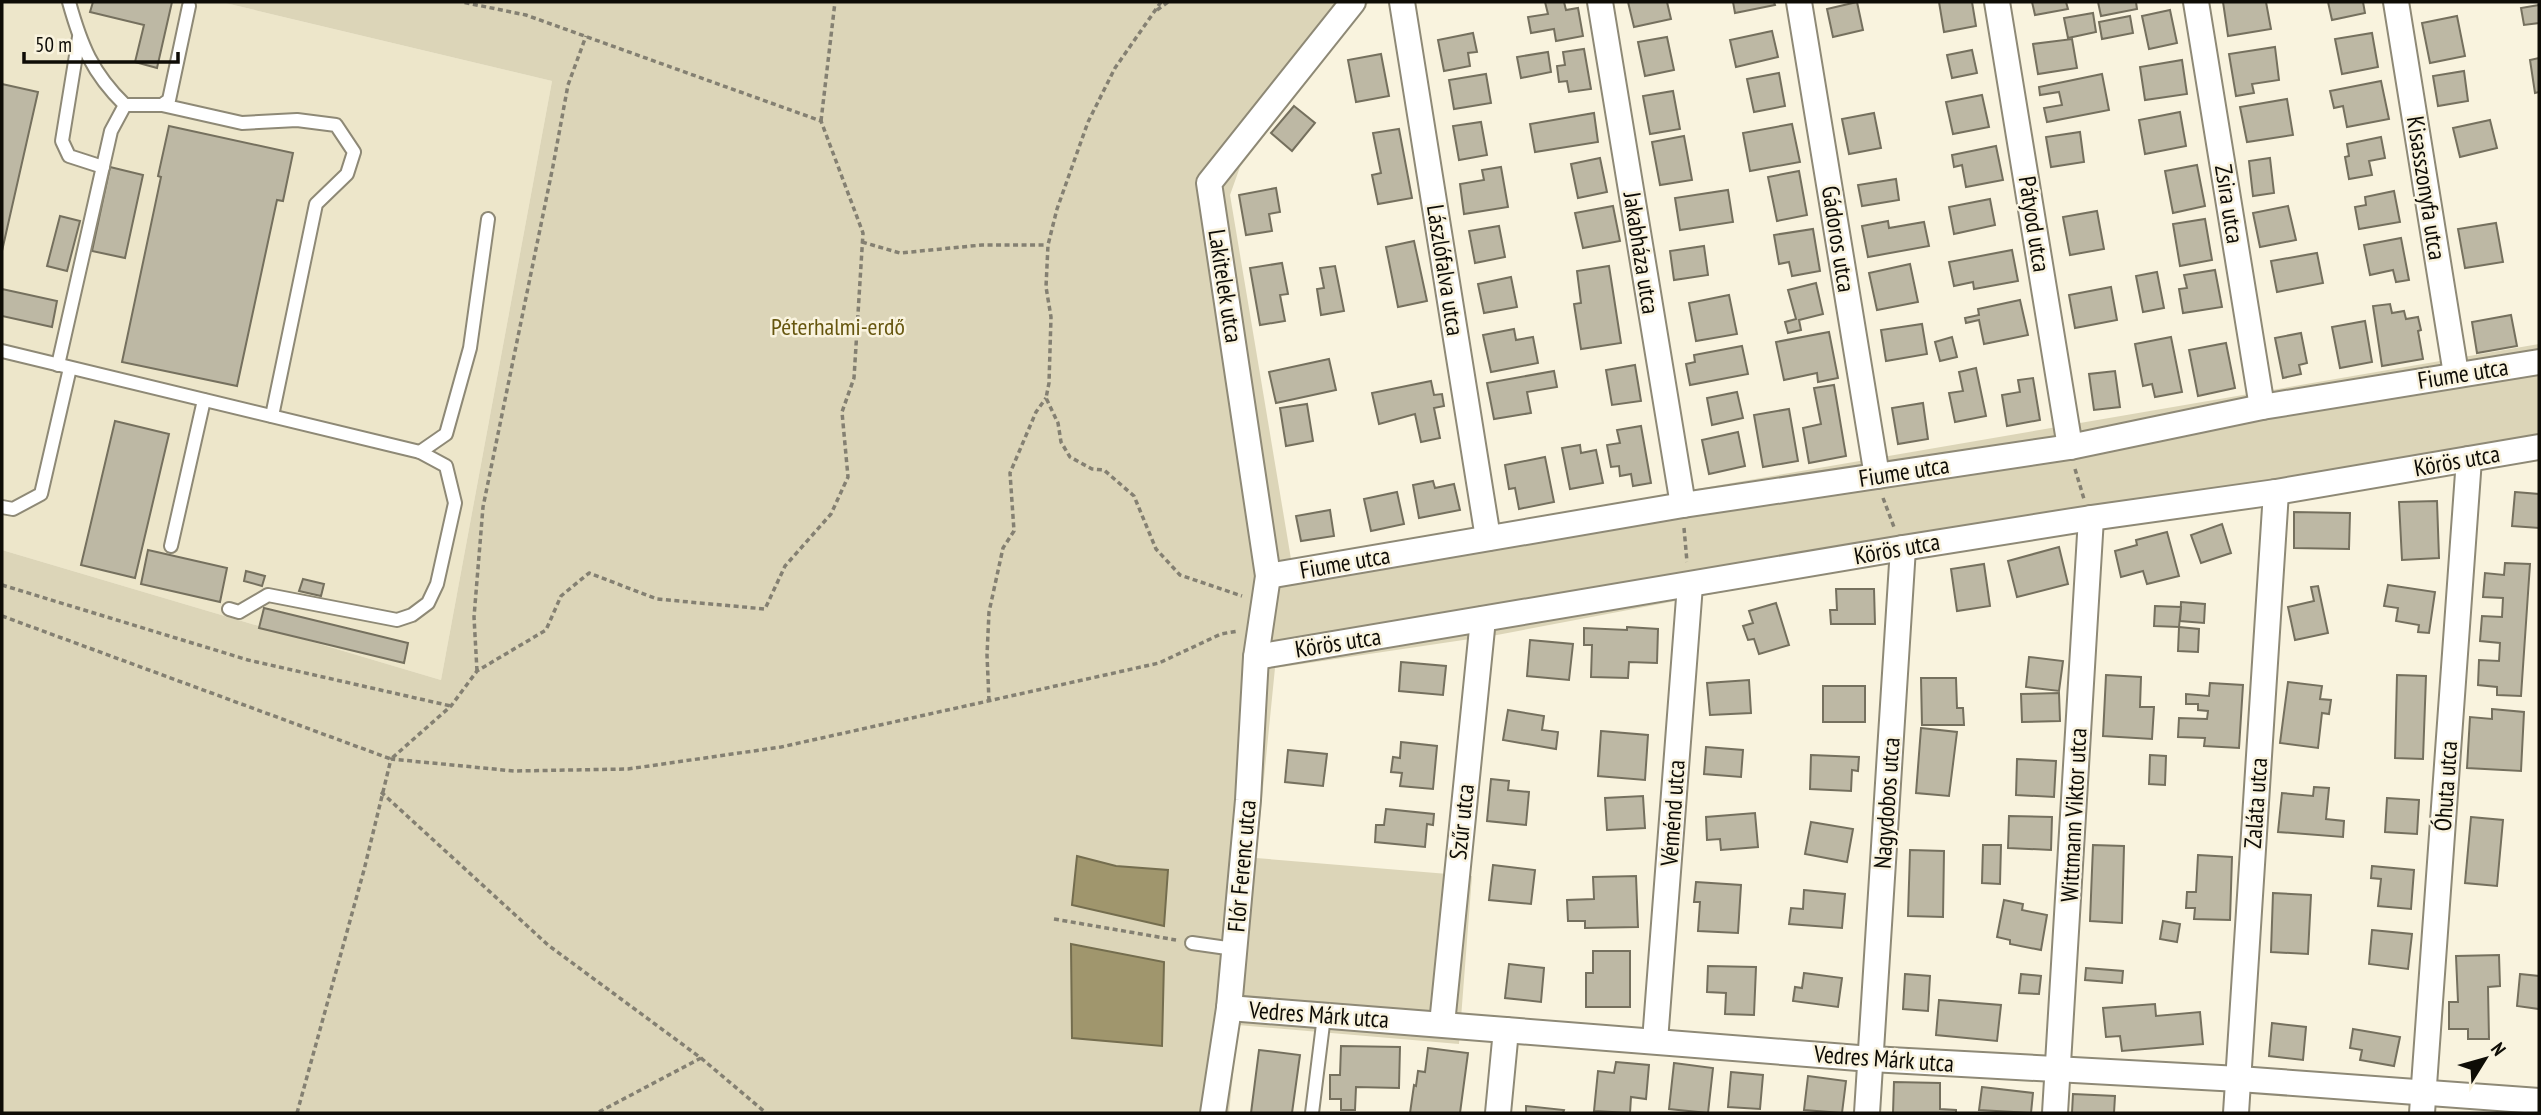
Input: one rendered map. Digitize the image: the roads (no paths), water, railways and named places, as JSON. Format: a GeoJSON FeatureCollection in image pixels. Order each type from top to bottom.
{"type":"FeatureCollection","features":[{"type":"Feature","properties":{"kind":"street","name":"Lakitelek utca"},"geometry":{"type":"LineString","coordinates":[[1262,610],[1268,576],[1209,183],[1353,2]]}},
{"type":"Feature","properties":{"kind":"street","name":"Lászlófalva utca"},"geometry":{"type":"LineString","coordinates":[[1402,2],[1488,538]]}},
{"type":"Feature","properties":{"kind":"street","name":"Jakabháza utca"},"geometry":{"type":"LineString","coordinates":[[1600,2],[1683,505]]}},
{"type":"Feature","properties":{"kind":"street","name":"Gádoros utca"},"geometry":{"type":"LineString","coordinates":[[1799,2],[1877,476]]}},
{"type":"Feature","properties":{"kind":"street","name":"Pátyod utca"},"geometry":{"type":"LineString","coordinates":[[1997,2],[2070,447]]}},
{"type":"Feature","properties":{"kind":"street","name":"Zsira utca"},"geometry":{"type":"LineString","coordinates":[[2196,2],[2262,407]]}},
{"type":"Feature","properties":{"kind":"street","name":"Kisasszonyfa utca"},"geometry":{"type":"LineString","coordinates":[[2396,2],[2456,374]]}},
{"type":"Feature","properties":{"kind":"street","name":"Fiume utca"},"geometry":{"type":"LineString","coordinates":[[1268,576],[1683,505],[2070,447],[2262,407],[2539,362]]}},
{"type":"Feature","properties":{"kind":"street","name":"Körös utca"},"geometry":{"type":"LineString","coordinates":[[1256,657],[2091,517],[2276,492],[2539,447]]}},
{"type":"Feature","properties":{"kind":"street","name":"Óhuta utca"},"geometry":{"type":"LineString","coordinates":[[2423,1103],[2469,459]]}},
{"type":"Feature","properties":{"kind":"street","name":"Zaláta utca"},"geometry":{"type":"LineString","coordinates":[[2236,1113],[2276,492]]}},
{"type":"Feature","properties":{"kind":"street","name":"Wittmann Viktor utca"},"geometry":{"type":"LineString","coordinates":[[2055,1113],[2091,517]]}},
{"type":"Feature","properties":{"kind":"street","name":"Nagydobos utca"},"geometry":{"type":"LineString","coordinates":[[1867,1113],[1903,548]]}},
{"type":"Feature","properties":{"kind":"street","name":"Véménd utca"},"geometry":{"type":"LineString","coordinates":[[1656,1041],[1690,585]]}},
{"type":"Feature","properties":{"kind":"street","name":"Flór Ferenc utca"},"geometry":{"type":"LineString","coordinates":[[1213,1113],[1229,1008],[1262,610]]}},
{"type":"Feature","properties":{"kind":"street","name":"Szűr utca"},"geometry":{"type":"LineString","coordinates":[[1442,1024],[1483,619]]}},
{"type":"Feature","properties":{"kind":"street","name":"Vedres Márk utca"},"geometry":{"type":"LineString","coordinates":[[1229,1008],[1871,1059],[2239,1079],[2423,1103],[2539,1101]]}},
{"type":"Feature","properties":{"kind":"street"},"geometry":{"type":"LineString","coordinates":[[1498,1113],[1506,1030]]}},
{"type":"Feature","properties":{"kind":"lane"},"geometry":{"type":"LineString","coordinates":[[69,2],[79,37],[102,83],[125,105],[162,105],[242,123],[297,120],[336,125],[354,152],[347,174],[316,204],[272,416]]}},
{"type":"Feature","properties":{"kind":"lane"},"geometry":{"type":"LineString","coordinates":[[162,105],[170,100],[188,6]]}},
{"type":"Feature","properties":{"kind":"lane"},"geometry":{"type":"LineString","coordinates":[[79,37],[62,141],[69,156],[103,167]]}},
{"type":"Feature","properties":{"kind":"lane"},"geometry":{"type":"LineString","coordinates":[[2,507],[13,509],[41,494],[103,167],[111,131],[125,105]]}},
{"type":"Feature","properties":{"kind":"lane"},"geometry":{"type":"LineString","coordinates":[[420,452],[446,433],[470,348],[488,219]]}},
{"type":"Feature","properties":{"kind":"lane"},"geometry":{"type":"LineString","coordinates":[[2,351],[420,452],[446,466],[455,503],[437,584],[428,603],[412,615],[397,620],[268,595],[239,612],[229,608]]}},
{"type":"Feature","properties":{"kind":"lane"},"geometry":{"type":"LineString","coordinates":[[171,546],[204,400]]}},
{"type":"Feature","properties":{"kind":"lane"},"geometry":{"type":"LineString","coordinates":[[1192,943],[1234,949]]}},
{"type":"Feature","properties":{"kind":"lane"},"geometry":{"type":"LineString","coordinates":[[1312,1113],[1324,1016]]}},
{"type":"Feature","properties":{"kind":"park label","name":"Péterhalmi-erdő"},"geometry":{"type":"Point","coordinates":[838,327]}}]}
